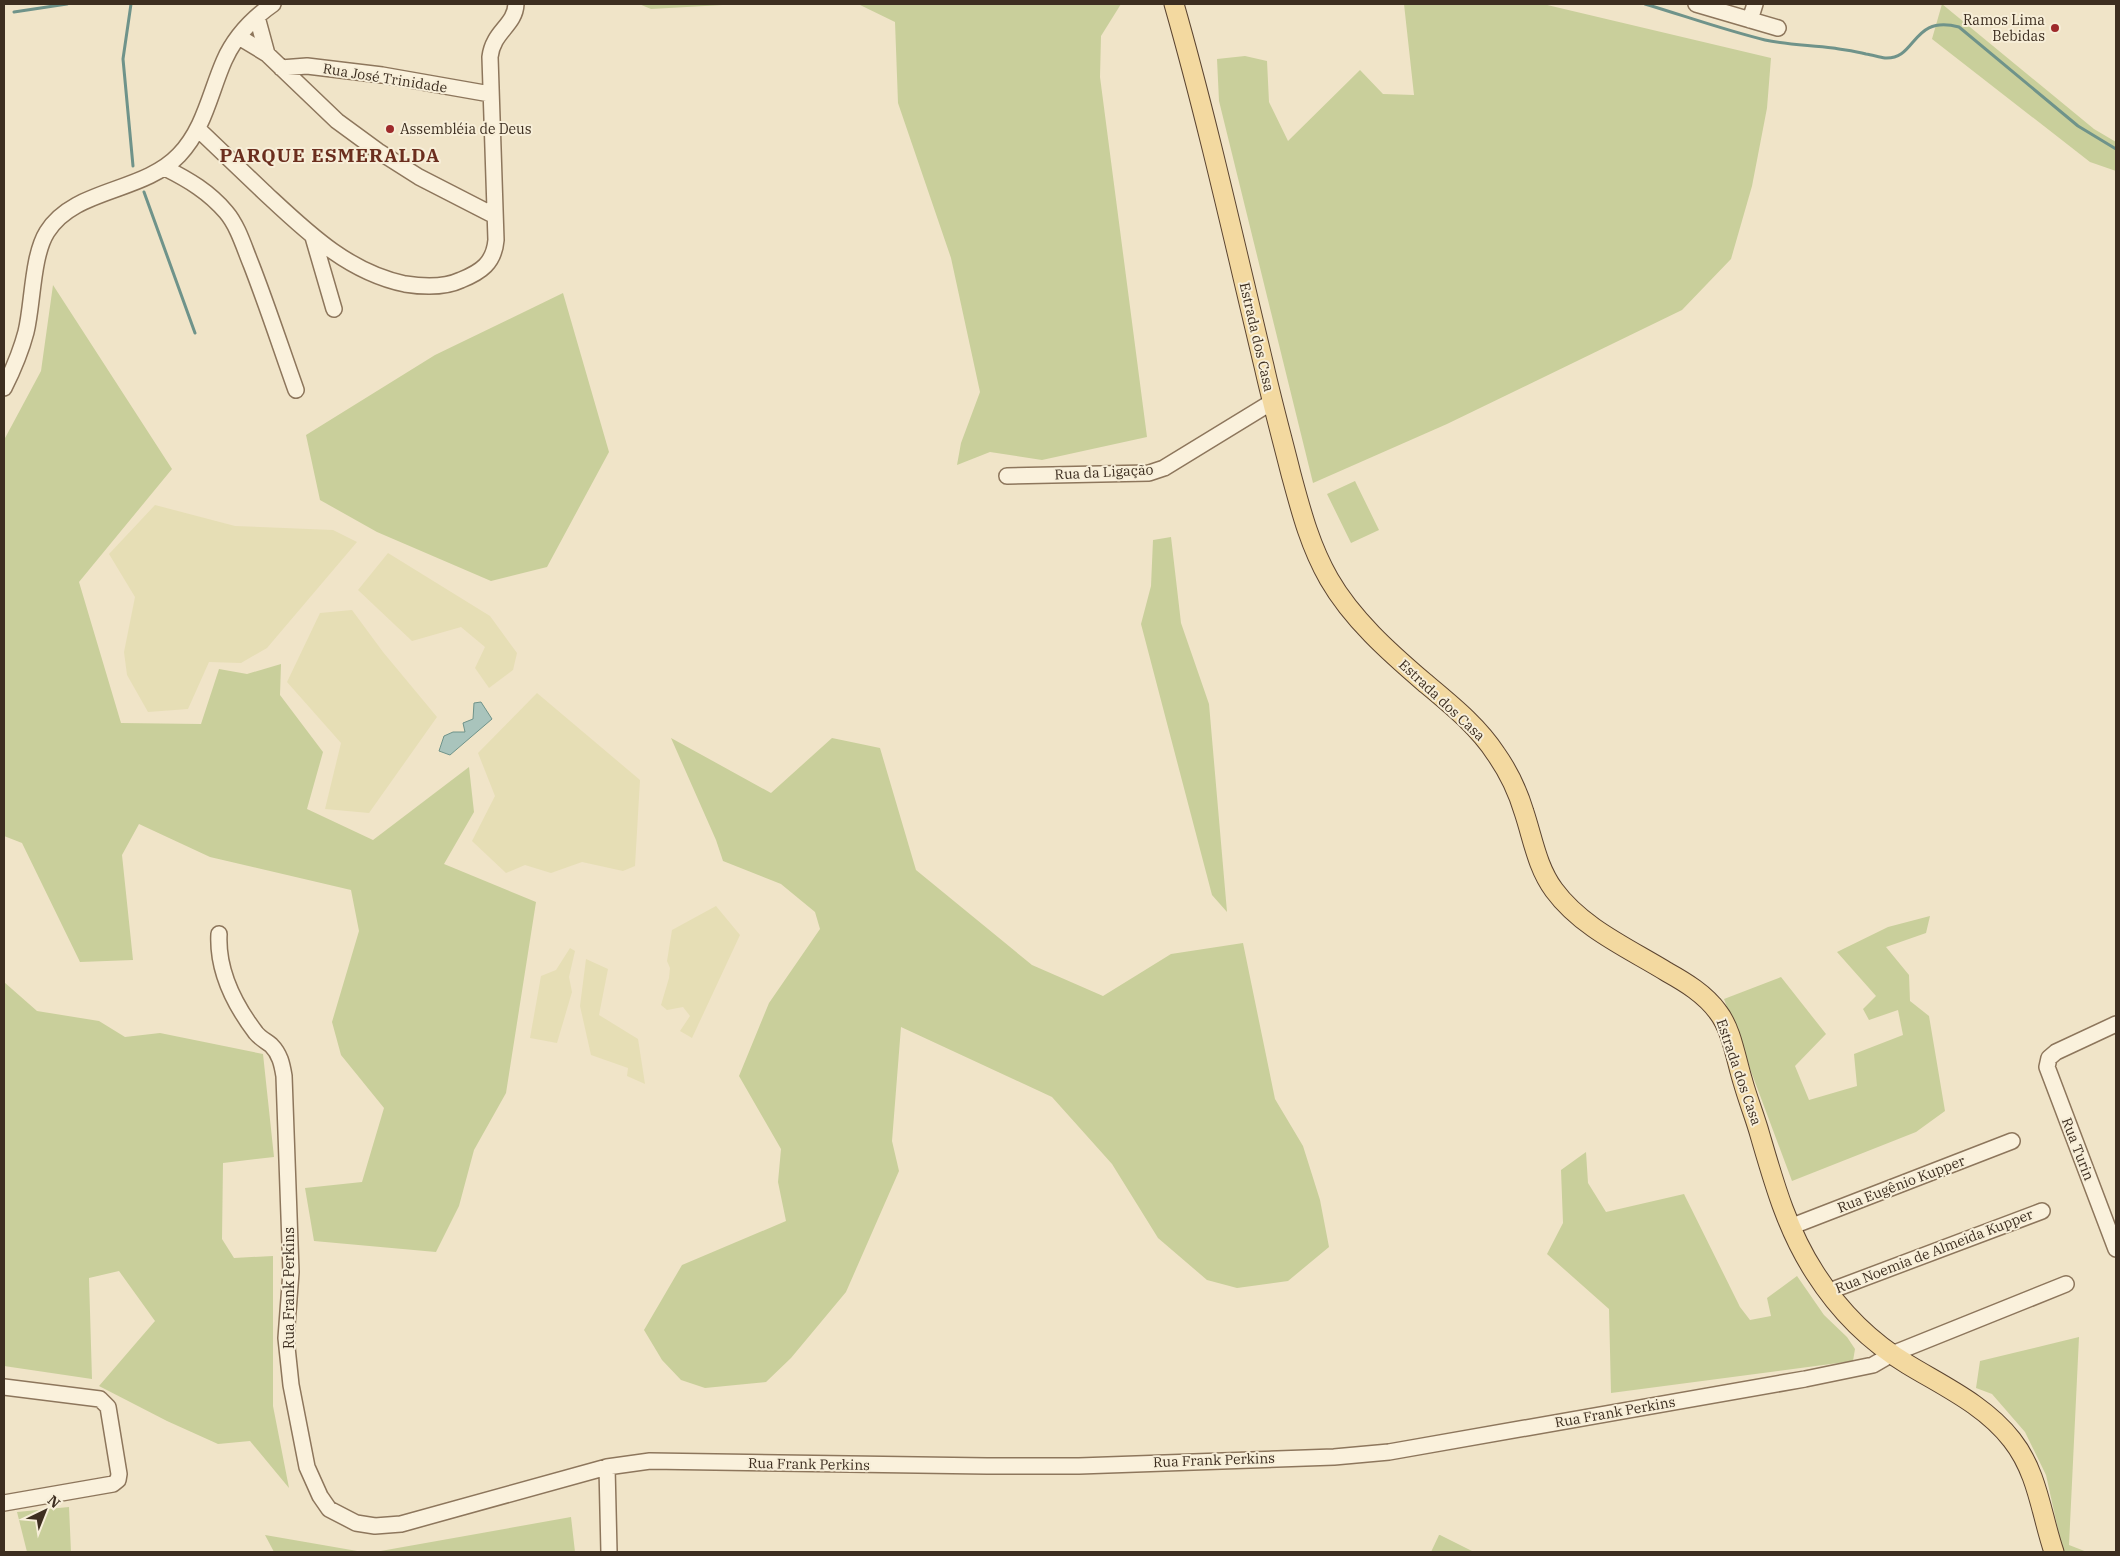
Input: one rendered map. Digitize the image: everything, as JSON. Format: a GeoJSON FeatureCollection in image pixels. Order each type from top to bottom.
{"type":"FeatureCollection","features":[{"type":"Feature","properties":{"kind":"main road","name":"Estrada dos Casa"},"geometry":{"type":"LineString","coordinates":[[1176,11],[1209,136],[1272,402],[1312,547],[1331,582],[1348,607],[1381,643],[1462,715],[1492,748],[1514,788],[1546,878],[1556,893],[1613,942],[1686,983],[1706,999],[1723,1019],[1759,1132],[1770,1174],[1790,1227],[1804,1256],[1827,1292],[1861,1329],[1892,1354],[1961,1396],[1995,1421],[2012,1438],[2033,1474],[2054,1552]]}},
{"type":"Feature","properties":{"kind":"street"},"geometry":{"type":"LineString","coordinates":[[4,388],[15,366],[26,332],[40,248],[50,227],[79,204],[149,177],[165,168],[184,149],[198,129],[225,60],[239,37],[257,17],[273,4]]}},
{"type":"Feature","properties":{"kind":"street"},"geometry":{"type":"LineString","coordinates":[[198,129],[313,237],[362,269],[388,280],[419,286],[440,286],[458,282],[477,274],[488,263],[496,246],[490,94],[491,48],[498,34],[512,18],[516,4]]}},
{"type":"Feature","properties":{"kind":"street"},"geometry":{"type":"LineString","coordinates":[[1696,4],[1778,28]]}},
{"type":"Feature","properties":{"kind":"street"},"geometry":{"type":"LineString","coordinates":[[1750,20],[1755,4]]}},
{"type":"Feature","properties":{"kind":"street"},"geometry":{"type":"LineString","coordinates":[[257,17],[267,54]]}},
{"type":"Feature","properties":{"kind":"street"},"geometry":{"type":"LineString","coordinates":[[239,37],[267,54],[337,121],[378,151],[419,177],[495,216]]}},
{"type":"Feature","properties":{"kind":"street","name":"Rua José Trinidade"},"geometry":{"type":"LineString","coordinates":[[281,68],[307,66],[382,74],[490,94]]}},
{"type":"Feature","properties":{"kind":"street"},"geometry":{"type":"LineString","coordinates":[[165,168],[197,185],[213,197],[228,214],[238,232],[256,277],[296,390]]}},
{"type":"Feature","properties":{"kind":"street"},"geometry":{"type":"LineString","coordinates":[[313,237],[334,309]]}},
{"type":"Feature","properties":{"kind":"street","name":"Rua da Ligação"},"geometry":{"type":"LineString","coordinates":[[1007,476],[1148,473],[1164,468],[1272,402]]}},
{"type":"Feature","properties":{"kind":"street","name":"Rua Frank Perkins"},"geometry":{"type":"LineString","coordinates":[[219,934],[218,951],[221,966],[239,1008],[257,1035],[272,1046],[281,1061],[284,1076],[291,1272],[286,1338],[290,1385],[307,1467],[320,1496],[329,1509],[356,1524],[375,1526],[401,1524],[607,1468],[650,1462],[996,1466],[1334,1457],[1398,1451],[1727,1391],[1805,1379],[1873,1365],[1892,1354],[2066,1284]]}},
{"type":"Feature","properties":{"kind":"street","name":"Rua Turin"},"geometry":{"type":"LineString","coordinates":[[2116,1024],[2056,1052],[2049,1058],[2047,1067],[2050,1080],[2116,1249]]}},
{"type":"Feature","properties":{"kind":"street","name":"Rua Eugênio Kupper"},"geometry":{"type":"LineString","coordinates":[[1790,1227],[2012,1141]]}},
{"type":"Feature","properties":{"kind":"street","name":"Rua Noemia de Almeida Kupper"},"geometry":{"type":"LineString","coordinates":[[1827,1292],[2042,1211]]}},
{"type":"Feature","properties":{"kind":"street"},"geometry":{"type":"LineString","coordinates":[[4,1387],[100,1399],[104,1402],[109,1413],[120,1474],[118,1480],[112,1484],[4,1503]]}},
{"type":"Feature","properties":{"kind":"street"},"geometry":{"type":"LineString","coordinates":[[607,1468],[609,1552]]}},
{"type":"Feature","properties":{"kind":"shaded area"},"geometry":{"type":"Polygon","coordinates":[[[155,505],[235,526],[333,530],[357,542],[267,648],[241,663],[209,662],[188,709],[148,712],[127,675],[124,652],[135,597],[109,554],[155,505]]]}},
{"type":"Feature","properties":{"kind":"shaded area"},"geometry":{"type":"Polygon","coordinates":[[[388,553],[490,616],[517,653],[513,670],[489,688],[475,668],[485,647],[461,627],[412,641],[358,590],[388,553]]]}},
{"type":"Feature","properties":{"kind":"shaded area"},"geometry":{"type":"Polygon","coordinates":[[[352,610],[383,652],[437,717],[369,813],[325,809],[341,743],[287,682],[320,613],[352,610]]]}},
{"type":"Feature","properties":{"kind":"shaded area"},"geometry":{"type":"Polygon","coordinates":[[[537,693],[640,780],[635,866],[623,871],[582,862],[551,873],[525,865],[506,873],[472,841],[495,796],[478,753],[537,693]]]}},
{"type":"Feature","properties":{"kind":"shaded area"},"geometry":{"type":"Polygon","coordinates":[[[716,906],[740,935],[692,1038],[680,1031],[690,1016],[683,1007],[667,1010],[661,1005],[669,978],[670,968],[667,961],[672,930],[716,906]]]}},
{"type":"Feature","properties":{"kind":"shaded area"},"geometry":{"type":"Polygon","coordinates":[[[570,948],[575,951],[569,977],[572,992],[557,1043],[530,1038],[541,976],[556,970],[570,948]]]}},
{"type":"Feature","properties":{"kind":"shaded area"},"geometry":{"type":"Polygon","coordinates":[[[586,959],[608,969],[599,1015],[638,1039],[645,1084],[627,1076],[628,1068],[591,1055],[580,1006],[586,959]]]}},
{"type":"Feature","properties":{"kind":"green space"},"geometry":{"type":"Polygon","coordinates":[[[639,4],[741,4],[651,9],[639,4]]]}},
{"type":"Feature","properties":{"kind":"green space"},"geometry":{"type":"Polygon","coordinates":[[[858,4],[1121,4],[1101,36],[1100,77],[1147,437],[1042,460],[990,452],[957,465],[961,443],[980,392],[951,258],[898,103],[895,22],[858,4]]]}},
{"type":"Feature","properties":{"kind":"green space"},"geometry":{"type":"Polygon","coordinates":[[[1404,4],[1543,4],[1771,58],[1767,108],[1752,186],[1731,259],[1682,310],[1447,424],[1313,483],[1219,101],[1217,59],[1245,56],[1267,61],[1269,102],[1288,141],[1360,70],[1383,94],[1414,95],[1404,4]]]}},
{"type":"Feature","properties":{"kind":"green space"},"geometry":{"type":"Polygon","coordinates":[[[1942,4],[2094,129],[2116,142],[2116,171],[2090,162],[1932,39],[1942,4]]]}},
{"type":"Feature","properties":{"kind":"green space"},"geometry":{"type":"Polygon","coordinates":[[[53,285],[172,469],[79,582],[121,723],[201,724],[219,669],[247,674],[281,664],[280,695],[323,752],[307,809],[373,840],[469,767],[474,812],[444,864],[536,902],[506,1093],[474,1150],[459,1206],[436,1252],[314,1241],[305,1188],[362,1182],[384,1108],[341,1055],[332,1022],[359,931],[351,890],[210,857],[139,824],[122,855],[133,960],[80,962],[22,843],[4,836],[4,440],[41,371],[53,285]]]}},
{"type":"Feature","properties":{"kind":"green space"},"geometry":{"type":"Polygon","coordinates":[[[563,293],[609,452],[547,567],[491,581],[377,532],[320,500],[306,435],[435,355],[563,293]]]}},
{"type":"Feature","properties":{"kind":"green space"},"geometry":{"type":"Polygon","coordinates":[[[1355,481],[1379,530],[1351,543],[1327,494],[1355,481]]]}},
{"type":"Feature","properties":{"kind":"green space"},"geometry":{"type":"Polygon","coordinates":[[[1171,537],[1181,623],[1209,704],[1227,912],[1212,895],[1141,624],[1151,586],[1153,540],[1171,537]]]}},
{"type":"Feature","properties":{"kind":"green space"},"geometry":{"type":"Polygon","coordinates":[[[671,738],[771,793],[832,738],[880,748],[916,870],[1032,965],[1103,996],[1171,954],[1243,943],[1275,1099],[1303,1146],[1320,1200],[1329,1247],[1288,1281],[1237,1288],[1207,1280],[1158,1238],[1112,1164],[1052,1097],[901,1027],[892,1141],[899,1171],[846,1292],[791,1358],[766,1382],[705,1388],[681,1380],[662,1360],[644,1330],[682,1265],[786,1221],[778,1182],[781,1149],[739,1076],[769,1003],[820,929],[815,912],[781,884],[723,861],[716,840],[671,738]]]}},
{"type":"Feature","properties":{"kind":"green space"},"geometry":{"type":"Polygon","coordinates":[[[1930,916],[1926,933],[1886,947],[1909,975],[1910,1001],[1929,1016],[1945,1111],[1916,1132],[1792,1181],[1724,999],[1781,977],[1826,1034],[1795,1066],[1809,1100],[1857,1086],[1854,1054],[1903,1035],[1898,1010],[1869,1020],[1863,1009],[1876,996],[1837,952],[1888,927],[1930,916]]]}},
{"type":"Feature","properties":{"kind":"green space"},"geometry":{"type":"Polygon","coordinates":[[[4,982],[37,1011],[99,1021],[125,1037],[160,1033],[263,1054],[274,1157],[223,1163],[222,1239],[234,1258],[273,1256],[273,1406],[289,1488],[250,1441],[218,1444],[167,1421],[99,1386],[155,1321],[119,1271],[89,1278],[92,1379],[4,1366],[4,982]]]}},
{"type":"Feature","properties":{"kind":"green space"},"geometry":{"type":"Polygon","coordinates":[[[1586,1152],[1588,1183],[1606,1212],[1684,1194],[1740,1307],[1750,1320],[1771,1316],[1767,1298],[1797,1276],[1824,1315],[1847,1337],[1855,1349],[1853,1361],[1611,1393],[1609,1309],[1547,1254],[1563,1223],[1561,1170],[1586,1152]]]}},
{"type":"Feature","properties":{"kind":"green space"},"geometry":{"type":"Polygon","coordinates":[[[2079,1337],[2069,1545],[2087,1552],[2063,1552],[2046,1475],[2025,1432],[1992,1394],[1976,1388],[1980,1361],[2079,1337]]]}},
{"type":"Feature","properties":{"kind":"green space"},"geometry":{"type":"Polygon","coordinates":[[[69,1507],[71,1552],[27,1552],[17,1512],[69,1507]]]}},
{"type":"Feature","properties":{"kind":"green space"},"geometry":{"type":"Polygon","coordinates":[[[571,1517],[575,1552],[375,1552],[571,1517]]]}},
{"type":"Feature","properties":{"kind":"green space"},"geometry":{"type":"Polygon","coordinates":[[[265,1535],[363,1552],[274,1552],[265,1535]]]}},
{"type":"Feature","properties":{"kind":"green space"},"geometry":{"type":"Polygon","coordinates":[[[1440,1535],[1474,1552],[1431,1552],[1440,1535]]]}},
{"type":"Feature","properties":{"kind":"water"},"geometry":{"type":"Polygon","coordinates":[[[481,702],[492,719],[450,755],[439,751],[444,736],[453,732],[465,732],[463,723],[473,719],[474,703],[481,702]]]}},
{"type":"Feature","properties":{"kind":"waterway"},"geometry":{"type":"LineString","coordinates":[[14,12],[67,4]]}},
{"type":"Feature","properties":{"kind":"waterway"},"geometry":{"type":"LineString","coordinates":[[131,4],[123,59],[133,166]]}},
{"type":"Feature","properties":{"kind":"waterway"},"geometry":{"type":"LineString","coordinates":[[1645,4],[1765,40],[1833,48],[1885,58],[1895,57],[1903,52],[1923,32],[1932,27],[1943,25],[1959,27],[2078,126],[2116,149]]}},
{"type":"Feature","properties":{"kind":"waterway"},"geometry":{"type":"LineString","coordinates":[[144,192],[195,333]]}},
{"type":"Feature","properties":{"kind":"place","name":"Ramos Lima Bebidas"},"geometry":{"type":"Point","coordinates":[2055,28]}},
{"type":"Feature","properties":{"kind":"place","name":"Assembléia de Deus"},"geometry":{"type":"Point","coordinates":[390,129]}},
{"type":"Feature","properties":{"kind":"district","name":"PARQUE ESMERALDA"},"geometry":{"type":"Point","coordinates":[330,155]}}]}
